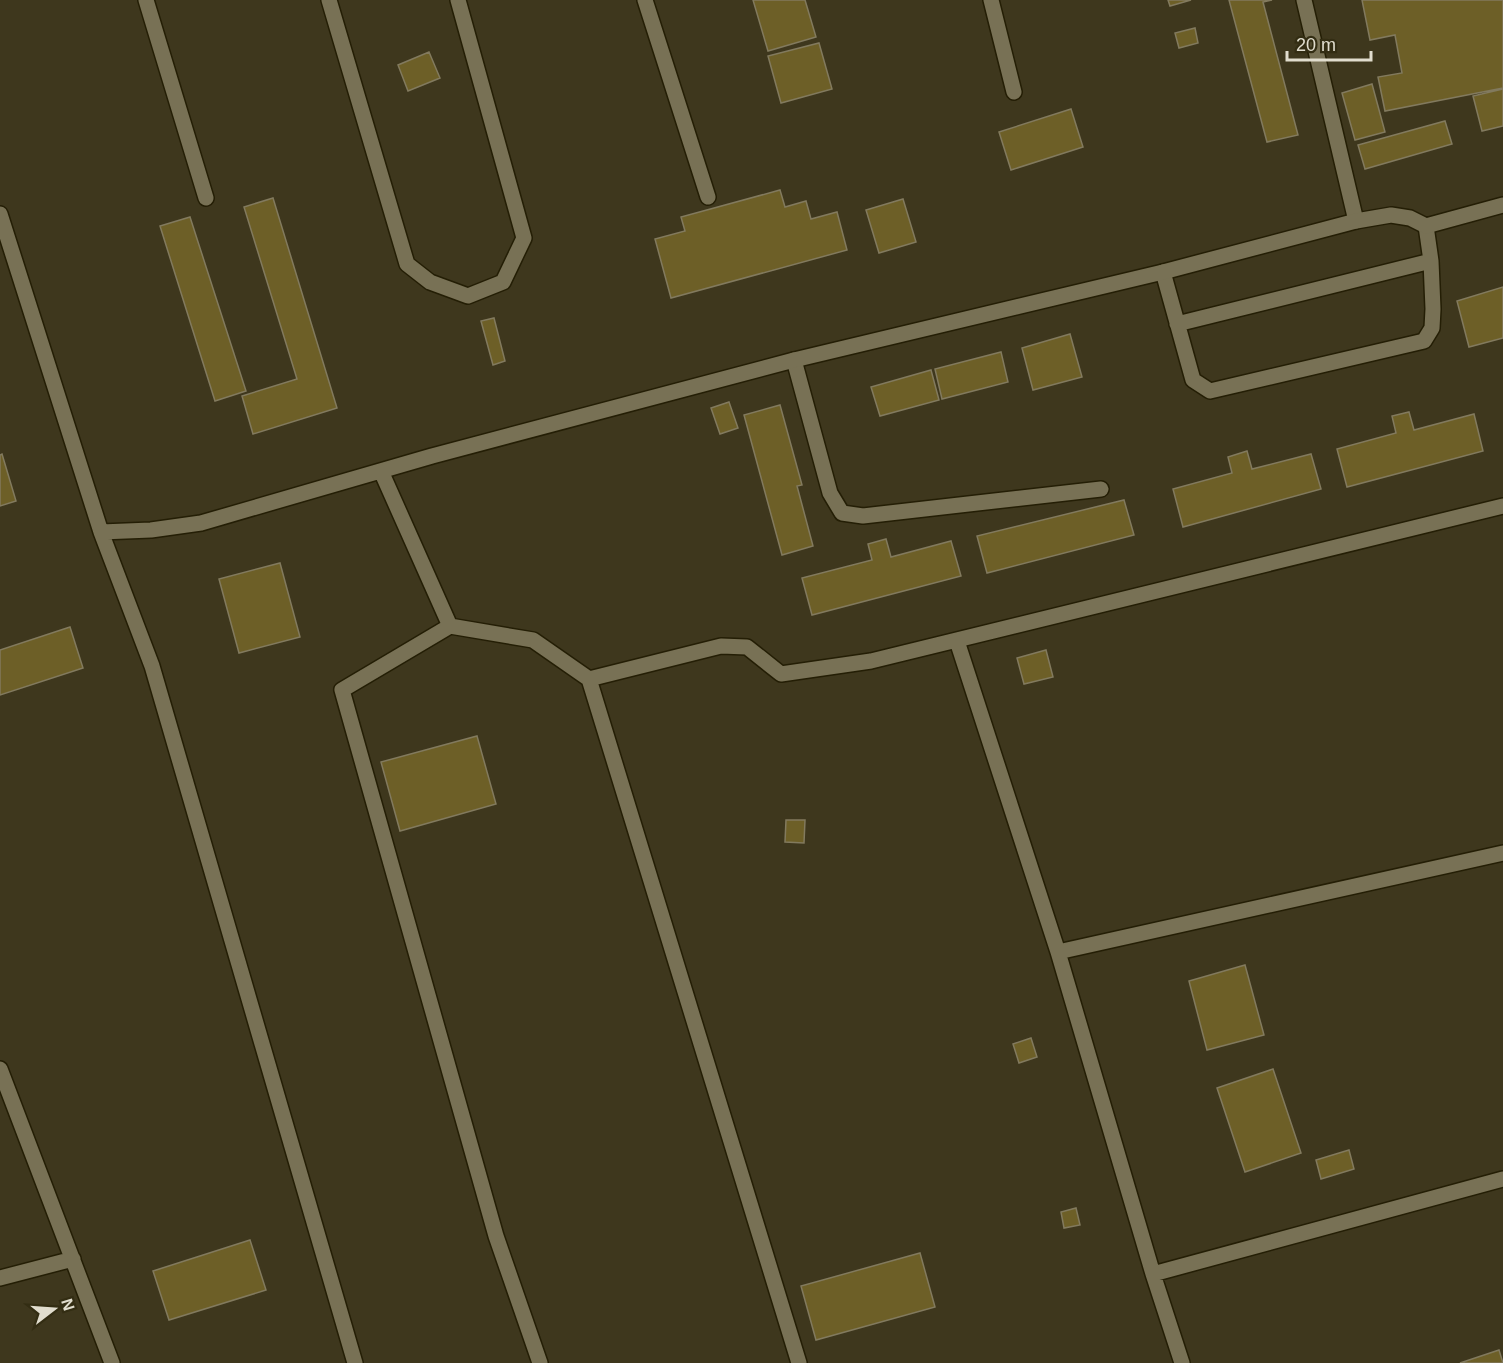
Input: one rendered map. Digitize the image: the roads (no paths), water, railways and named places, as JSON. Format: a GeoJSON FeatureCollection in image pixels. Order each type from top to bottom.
{"type":"FeatureCollection","features":[{"type":"Feature","properties":{"kind":"street"},"geometry":{"type":"LineString","coordinates":[[146,0],[206,198]]}},
{"type":"Feature","properties":{"kind":"street"},"geometry":{"type":"LineString","coordinates":[[329,0],[407,264],[430,282],[468,296],[503,282],[524,238],[458,0]]}},
{"type":"Feature","properties":{"kind":"street"},"geometry":{"type":"LineString","coordinates":[[645,0],[708,197]]}},
{"type":"Feature","properties":{"kind":"street"},"geometry":{"type":"LineString","coordinates":[[991,0],[1014,92]]}},
{"type":"Feature","properties":{"kind":"street"},"geometry":{"type":"LineString","coordinates":[[1304,0],[1356,221]]}},
{"type":"Feature","properties":{"kind":"street"},"geometry":{"type":"LineString","coordinates":[[101,532],[151,530],[201,523],[381,471],[794,360],[1163,272],[1356,221],[1391,215],[1410,218],[1426,226],[1503,205]]}},
{"type":"Feature","properties":{"kind":"street"},"geometry":{"type":"LineString","coordinates":[[0,214],[101,532],[152,666],[356,1363]]}},
{"type":"Feature","properties":{"kind":"street"},"geometry":{"type":"LineString","coordinates":[[1163,272],[1192,380],[1210,391],[1424,340],[1432,328],[1431,261],[1426,226]]}},
{"type":"Feature","properties":{"kind":"street"},"geometry":{"type":"LineString","coordinates":[[1177,324],[1431,261]]}},
{"type":"Feature","properties":{"kind":"street"},"geometry":{"type":"LineString","coordinates":[[794,360],[830,493],[842,513],[863,516],[1101,489]]}},
{"type":"Feature","properties":{"kind":"street"},"geometry":{"type":"LineString","coordinates":[[381,471],[450,626]]}},
{"type":"Feature","properties":{"kind":"street"},"geometry":{"type":"LineString","coordinates":[[589,679],[721,646],[747,647],[781,674],[871,661],[1503,506]]}},
{"type":"Feature","properties":{"kind":"street"},"geometry":{"type":"LineString","coordinates":[[540,1363],[496,1236],[342,690],[450,626],[533,640],[589,679],[800,1363]]}},
{"type":"Feature","properties":{"kind":"street"},"geometry":{"type":"LineString","coordinates":[[957,641],[1058,952],[1153,1274],[1182,1363]]}},
{"type":"Feature","properties":{"kind":"street"},"geometry":{"type":"LineString","coordinates":[[1058,952],[1503,853]]}},
{"type":"Feature","properties":{"kind":"street"},"geometry":{"type":"LineString","coordinates":[[0,1069],[112,1363]]}},
{"type":"Feature","properties":{"kind":"street"},"geometry":{"type":"LineString","coordinates":[[1153,1274],[1503,1179]]}},
{"type":"Feature","properties":{"kind":"street"},"geometry":{"type":"LineString","coordinates":[[0,1278],[73,1259]]}}]}
